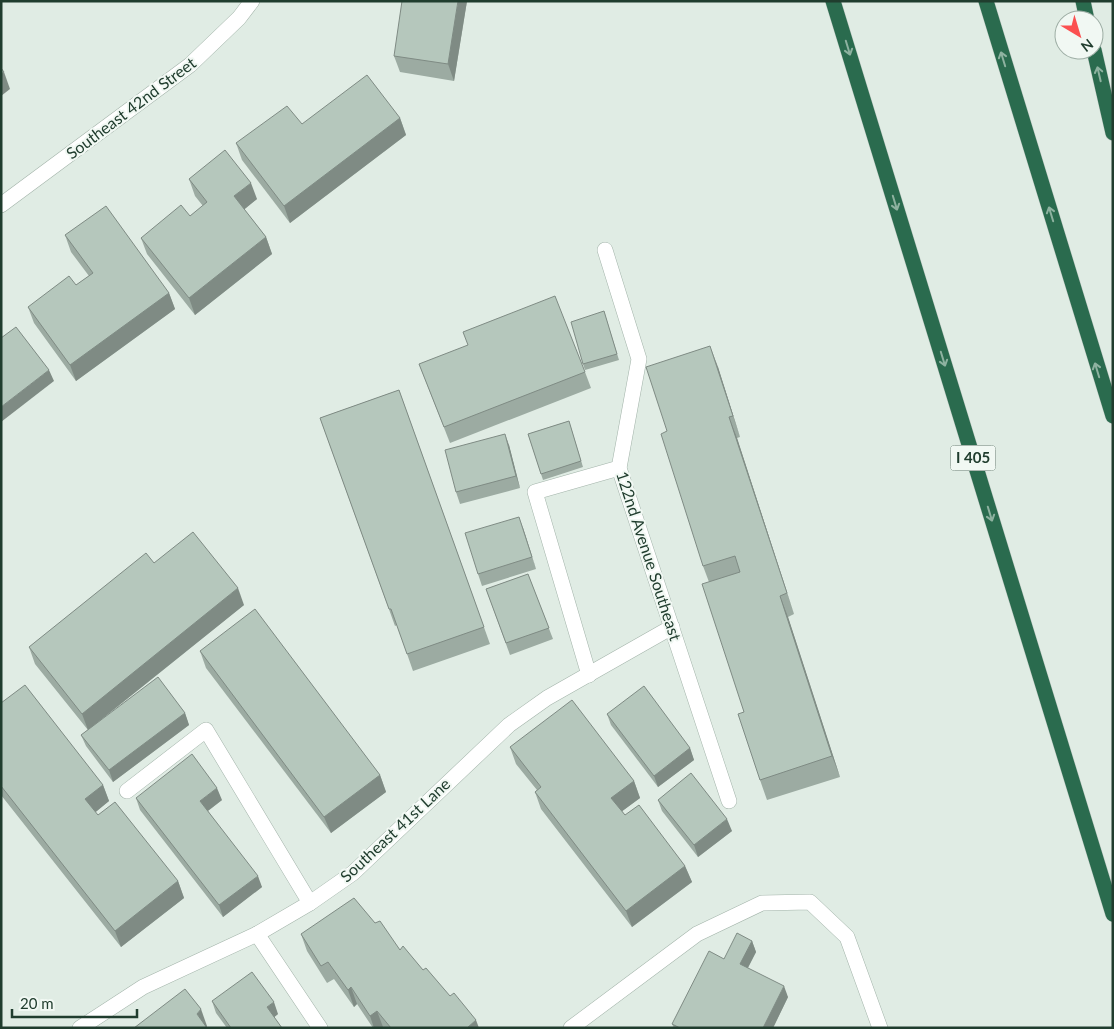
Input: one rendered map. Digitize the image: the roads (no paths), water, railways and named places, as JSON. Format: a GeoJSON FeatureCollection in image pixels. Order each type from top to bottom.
{"type":"FeatureCollection","features":[{"type":"Feature","properties":{"kind":"highway","name":"I 405"},"geometry":{"type":"LineString","coordinates":[[833,1],[1113,914]]}},
{"type":"Feature","properties":{"kind":"highway"},"geometry":{"type":"LineString","coordinates":[[986,1],[1113,416]]}},
{"type":"Feature","properties":{"kind":"highway"},"geometry":{"type":"LineString","coordinates":[[1096,60],[1113,133]]}},
{"type":"Feature","properties":{"kind":"street","name":"Southeast 42nd Street"},"geometry":{"type":"LineString","coordinates":[[1,206],[190,65],[239,18],[252,1]]}},
{"type":"Feature","properties":{"kind":"street","name":"122nd Avenue Southeast"},"geometry":{"type":"LineString","coordinates":[[605,250],[639,359],[619,468],[729,801]]}},
{"type":"Feature","properties":{"kind":"street"},"geometry":{"type":"LineString","coordinates":[[589,674],[535,492],[619,468]]}},
{"type":"Feature","properties":{"kind":"street","name":"Southeast 41st Lane"},"geometry":{"type":"LineString","coordinates":[[80,1028],[143,987],[257,934],[310,903],[353,873],[509,725],[547,698],[672,627]]}},
{"type":"Feature","properties":{"kind":"street"},"geometry":{"type":"LineString","coordinates":[[127,791],[206,730],[310,903]]}},
{"type":"Feature","properties":{"kind":"street"},"geometry":{"type":"LineString","coordinates":[[571,1028],[696,934],[762,903],[810,902],[847,936],[880,1028]]}},
{"type":"Feature","properties":{"kind":"street"},"geometry":{"type":"LineString","coordinates":[[257,934],[320,1028]]}}]}
